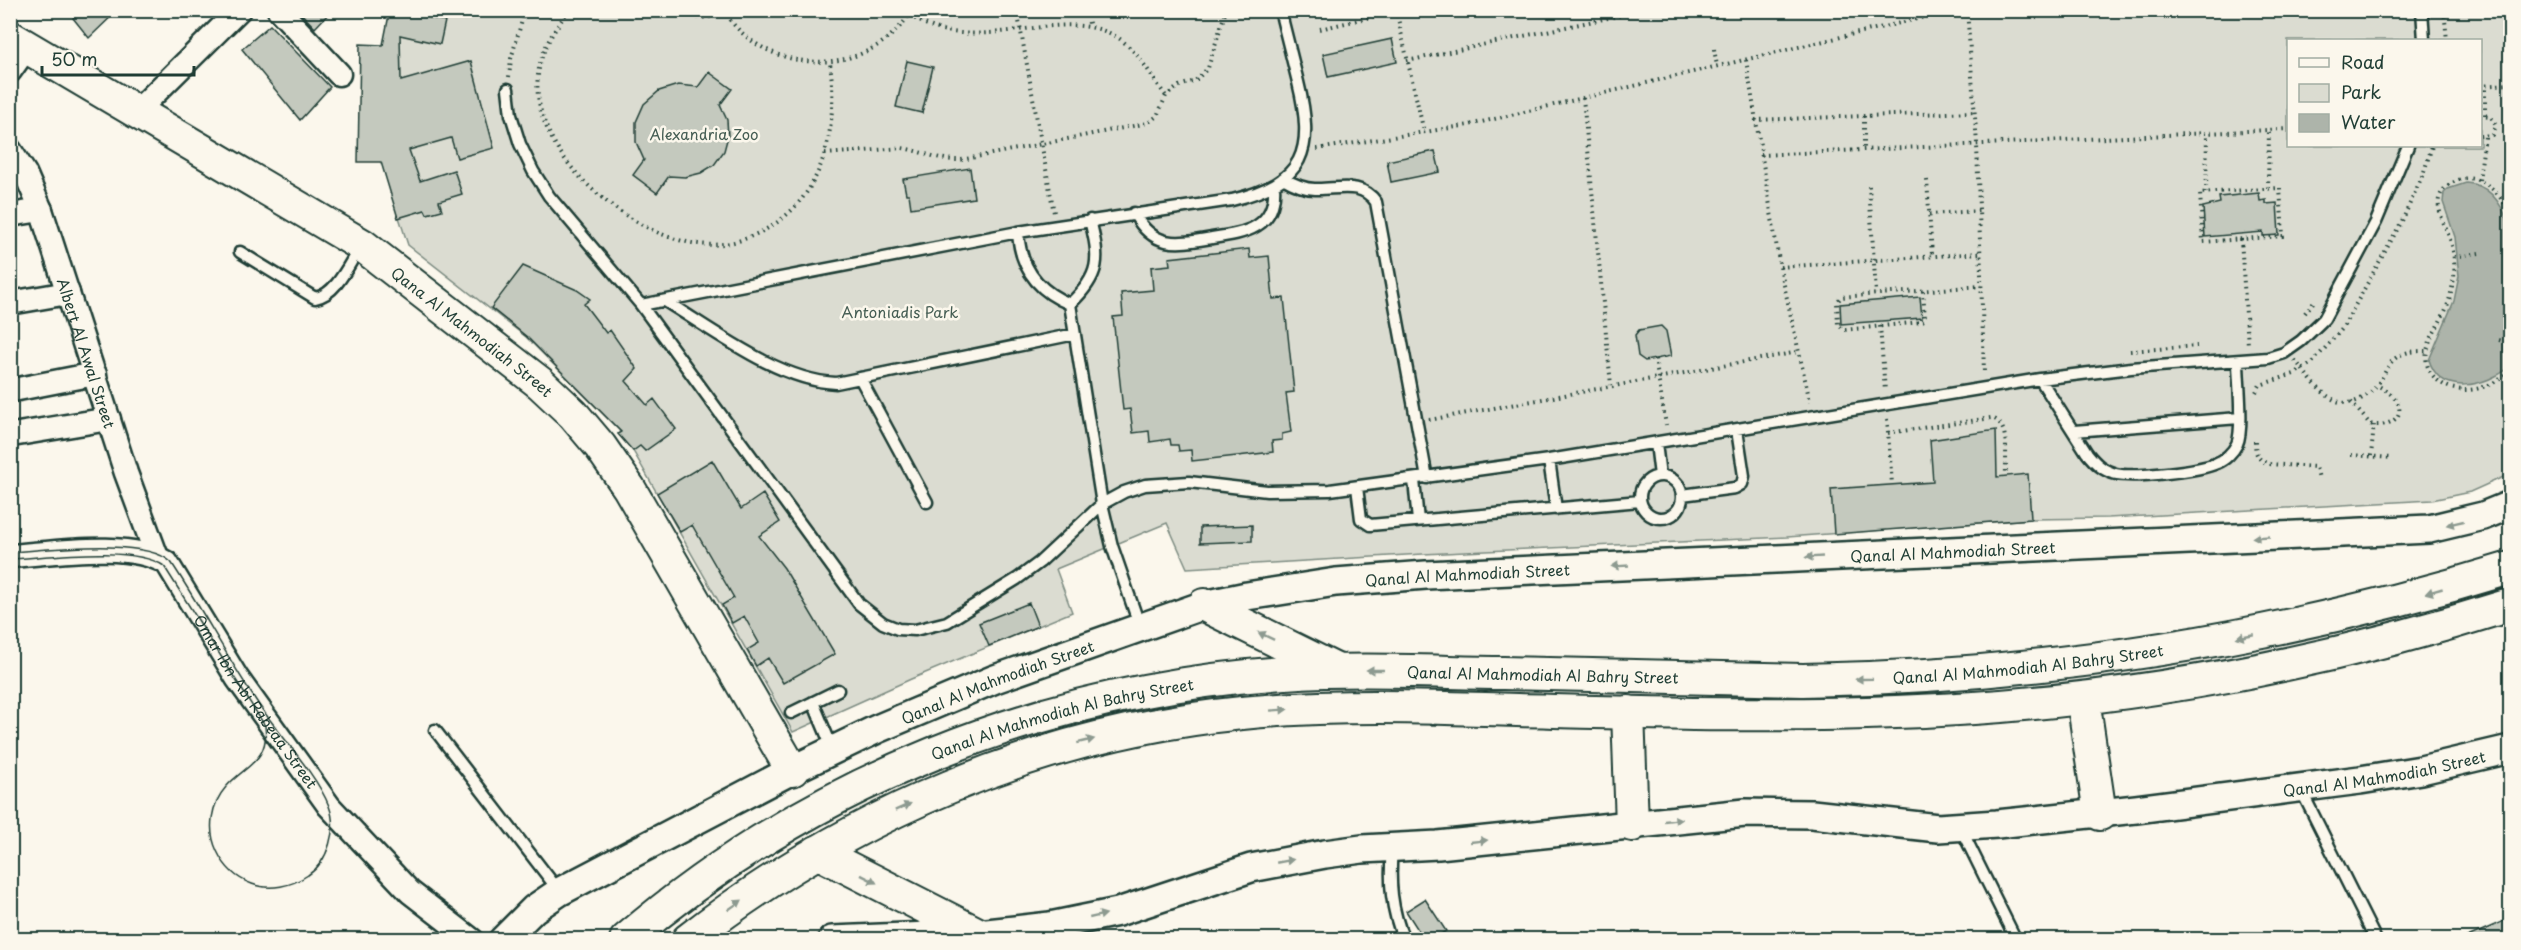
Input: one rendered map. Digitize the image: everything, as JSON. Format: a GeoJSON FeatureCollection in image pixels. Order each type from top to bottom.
{"type":"FeatureCollection","features":[{"type":"Feature","properties":{"kind":"main road","name":"Qana Al Mahmodiah Street"},"geometry":{"type":"LineString","coordinates":[[16,52],[136,112],[362,245],[540,383],[573,414],[600,446],[629,488],[792,770]]}},
{"type":"Feature","properties":{"kind":"main road","name":"Qanal Al Mahmodiah Al Bahry Street"},"geometry":{"type":"LineString","coordinates":[[626,939],[687,890],[776,831],[869,781],[967,740],[1068,708],[1141,692],[1227,679],[1338,670],[1803,680],[1870,679],[2005,670],[2139,654],[2272,630],[2396,601],[2511,567]]}},
{"type":"Feature","properties":{"kind":"main road"},"geometry":{"type":"LineString","coordinates":[[1204,605],[1338,670]]}},
{"type":"Feature","properties":{"kind":"main road","name":"Qanal Al Mahmodiah Al Bahry Street"},"geometry":{"type":"LineString","coordinates":[[688,939],[756,889],[817,852],[890,813],[983,773],[1083,741],[1189,720],[1275,711],[1387,707],[1807,714],[1899,712],[2084,699],[2169,686],[2338,653],[2511,605]]}},
{"type":"Feature","properties":{"kind":"main road"},"geometry":{"type":"LineString","coordinates":[[2084,699],[2100,814]]}},
{"type":"Feature","properties":{"kind":"main road"},"geometry":{"type":"LineString","coordinates":[[1628,712],[1632,825]]}},
{"type":"Feature","properties":{"kind":"main road"},"geometry":{"type":"LineString","coordinates":[[817,852],[978,934]]}},
{"type":"Feature","properties":{"kind":"street"},"geometry":{"type":"LineString","coordinates":[[136,112],[239,10]]}},
{"type":"Feature","properties":{"kind":"street"},"geometry":{"type":"LineString","coordinates":[[279,10],[339,74]]}},
{"type":"Feature","properties":{"kind":"street","name":"Albert Al Awal Street"},"geometry":{"type":"LineString","coordinates":[[10,150],[25,173],[41,210],[157,557]]}},
{"type":"Feature","properties":{"kind":"street"},"geometry":{"type":"LineString","coordinates":[[10,215],[41,210]]}},
{"type":"Feature","properties":{"kind":"street"},"geometry":{"type":"LineString","coordinates":[[10,303],[68,293]]}},
{"type":"Feature","properties":{"kind":"street"},"geometry":{"type":"LineString","coordinates":[[13,390],[95,374]]}},
{"type":"Feature","properties":{"kind":"street"},"geometry":{"type":"LineString","coordinates":[[18,434],[109,419]]}},
{"type":"Feature","properties":{"kind":"street","name":"Qanal Al Mahmodiah Street"},"geometry":{"type":"LineString","coordinates":[[503,939],[534,909],[560,892],[792,770],[995,679],[1204,605],[1292,588],[1381,578],[2429,529],[2483,516],[2511,505]]}},
{"type":"Feature","properties":{"kind":"street"},"geometry":{"type":"LineString","coordinates":[[10,556],[98,550],[157,557]]}},
{"type":"Feature","properties":{"kind":"street","name":"Omar Ibn Abi Rabeaa Street"},"geometry":{"type":"LineString","coordinates":[[157,557],[167,563],[237,678],[329,806],[368,850],[411,892],[472,939]]}},
{"type":"Feature","properties":{"kind":"street","name":"Qanal Al Mahmodiah Street"},"geometry":{"type":"LineString","coordinates":[[831,939],[978,934],[1050,926],[1118,912],[1225,876],[1288,860],[1343,852],[1712,816],[1779,812],[1938,828],[1960,827],[2100,814],[2301,789],[2421,770],[2511,748]]}},
{"type":"Feature","properties":{"kind":"lane"},"geometry":{"type":"LineString","coordinates":[[641,306],[1018,232],[1253,195],[1279,182],[1292,171],[1304,151],[1306,113],[1280,10]]}},
{"type":"Feature","properties":{"kind":"lane"},"geometry":{"type":"LineString","coordinates":[[2422,10],[2424,39]]}},
{"type":"Feature","properties":{"kind":"lane"},"geometry":{"type":"LineString","coordinates":[[508,89],[511,115],[520,144],[549,196],[641,306],[864,609],[883,623],[898,629],[915,630],[947,622],[993,596],[1040,562],[1102,504],[1124,492],[1167,482],[1299,492],[1358,487],[1549,460],[2040,379],[2131,368],[2268,358],[2287,350],[2314,330],[2333,304],[2376,222],[2408,147]]}},
{"type":"Feature","properties":{"kind":"lane"},"geometry":{"type":"LineString","coordinates":[[1134,213],[1147,232],[1167,242],[1178,243],[1237,234],[1253,229],[1266,217],[1279,182]]}},
{"type":"Feature","properties":{"kind":"lane"},"geometry":{"type":"LineString","coordinates":[[1279,182],[1314,189],[1358,188],[1365,191],[1376,202],[1427,478]]}},
{"type":"Feature","properties":{"kind":"lane"},"geometry":{"type":"LineString","coordinates":[[1070,304],[1087,286],[1096,270],[1097,252],[1090,220]]}},
{"type":"Feature","properties":{"kind":"lane"},"geometry":{"type":"LineString","coordinates":[[1018,232],[1021,255],[1032,277],[1049,294],[1070,304]]}},
{"type":"Feature","properties":{"kind":"lane"},"geometry":{"type":"LineString","coordinates":[[240,252],[315,298],[325,297],[332,290],[362,245]]}},
{"type":"Feature","properties":{"kind":"lane"},"geometry":{"type":"LineString","coordinates":[[665,301],[723,337],[795,375],[822,382],[836,383],[1075,334]]}},
{"type":"Feature","properties":{"kind":"lane"},"geometry":{"type":"LineString","coordinates":[[1070,304],[1102,504],[1112,546],[1140,627]]}},
{"type":"Feature","properties":{"kind":"lane"},"geometry":{"type":"LineString","coordinates":[[2040,379],[2094,462],[2110,472],[2128,475],[2202,469],[2219,463],[2237,444],[2240,432],[2238,361]]}},
{"type":"Feature","properties":{"kind":"lane"},"geometry":{"type":"LineString","coordinates":[[860,378],[927,502]]}},
{"type":"Feature","properties":{"kind":"lane"},"geometry":{"type":"LineString","coordinates":[[2074,431],[2239,418]]}},
{"type":"Feature","properties":{"kind":"lane"},"geometry":{"type":"LineString","coordinates":[[1682,495],[1735,488],[1742,484],[1744,476],[1737,430]]}},
{"type":"Feature","properties":{"kind":"lane"},"geometry":{"type":"LineString","coordinates":[[1656,443],[1660,476]]}},
{"type":"Feature","properties":{"kind":"lane"},"geometry":{"type":"LineString","coordinates":[[1549,460],[1556,509]]}},
{"type":"Feature","properties":{"kind":"lane"},"geometry":{"type":"LineString","coordinates":[[1660,476],[1675,481],[1682,495],[1679,509],[1667,518],[1653,517],[1642,508],[1640,501],[1640,494],[1646,481],[1660,476]]}},
{"type":"Feature","properties":{"kind":"lane"},"geometry":{"type":"LineString","coordinates":[[1414,480],[1418,521]]}},
{"type":"Feature","properties":{"kind":"lane"},"geometry":{"type":"LineString","coordinates":[[1358,487],[1361,519],[1366,524],[1640,501]]}},
{"type":"Feature","properties":{"kind":"lane"},"geometry":{"type":"LineString","coordinates":[[791,713],[838,690]]}},
{"type":"Feature","properties":{"kind":"lane"},"geometry":{"type":"LineString","coordinates":[[813,702],[833,751]]}},
{"type":"Feature","properties":{"kind":"lane"},"geometry":{"type":"LineString","coordinates":[[435,730],[560,892]]}},
{"type":"Feature","properties":{"kind":"lane"},"geometry":{"type":"LineString","coordinates":[[2301,789],[2376,939]]}},
{"type":"Feature","properties":{"kind":"lane"},"geometry":{"type":"LineString","coordinates":[[1960,827],[2013,939]]}},
{"type":"Feature","properties":{"kind":"lane"},"geometry":{"type":"LineString","coordinates":[[1393,848],[1391,894],[1396,921],[1404,939]]}},
{"type":"Feature","properties":{"kind":"path"},"geometry":{"type":"LineString","coordinates":[[508,89],[511,58],[525,10]]}},
{"type":"Feature","properties":{"kind":"path"},"geometry":{"type":"LineString","coordinates":[[569,10],[554,29],[541,60],[538,76],[541,110],[555,144],[570,165],[608,202],[663,235],[694,244],[712,245],[748,238],[765,231],[794,209],[816,180],[825,154],[833,108],[830,63]]}},
{"type":"Feature","properties":{"kind":"path"},"geometry":{"type":"LineString","coordinates":[[668,10],[694,18],[712,18],[724,12],[741,33],[762,49],[795,61],[830,63],[860,55],[874,47],[899,28],[912,10]]}},
{"type":"Feature","properties":{"kind":"path"},"geometry":{"type":"LineString","coordinates":[[1017,10],[1056,226]]}},
{"type":"Feature","properties":{"kind":"path"},"geometry":{"type":"LineString","coordinates":[[1087,10],[1089,24]]}},
{"type":"Feature","properties":{"kind":"path"},"geometry":{"type":"LineString","coordinates":[[825,154],[902,148],[937,158],[961,160],[1148,123],[1157,116],[1166,96],[1179,87],[1195,81],[1208,68],[1226,10]]}},
{"type":"Feature","properties":{"kind":"path"},"geometry":{"type":"LineString","coordinates":[[1320,29],[1396,10],[1424,132]]}},
{"type":"Feature","properties":{"kind":"path"},"geometry":{"type":"LineString","coordinates":[[1407,61],[1645,10]]}},
{"type":"Feature","properties":{"kind":"path"},"geometry":{"type":"LineString","coordinates":[[1304,151],[1469,125],[1955,10]]}},
{"type":"Feature","properties":{"kind":"path"},"geometry":{"type":"LineString","coordinates":[[1967,10],[1977,144],[1984,373]]}},
{"type":"Feature","properties":{"kind":"path"},"geometry":{"type":"LineString","coordinates":[[2444,10],[2447,39]]}},
{"type":"Feature","properties":{"kind":"path"},"geometry":{"type":"LineString","coordinates":[[909,15],[931,28],[955,33],[1089,24],[1119,39],[1131,49],[1166,96]]}},
{"type":"Feature","properties":{"kind":"path"},"geometry":{"type":"LineString","coordinates":[[1714,49],[1718,66]]}},
{"type":"Feature","properties":{"kind":"path"},"geometry":{"type":"LineString","coordinates":[[1746,60],[1780,267],[1797,352],[1810,402]]}},
{"type":"Feature","properties":{"kind":"path"},"geometry":{"type":"LineString","coordinates":[[2479,180],[2483,136],[2492,135],[2496,126],[2491,117],[2482,115],[2483,86],[2511,84]]}},
{"type":"Feature","properties":{"kind":"path"},"geometry":{"type":"LineString","coordinates":[[1583,98],[1611,385]]}},
{"type":"Feature","properties":{"kind":"path"},"geometry":{"type":"LineString","coordinates":[[1755,120],[1975,112]]}},
{"type":"Feature","properties":{"kind":"path"},"geometry":{"type":"LineString","coordinates":[[1864,116],[1864,150]]}},
{"type":"Feature","properties":{"kind":"path"},"geometry":{"type":"LineString","coordinates":[[1761,155],[2287,129]]}},
{"type":"Feature","properties":{"kind":"path"},"geometry":{"type":"LineString","coordinates":[[2268,188],[2269,130]]}},
{"type":"Feature","properties":{"kind":"path"},"geometry":{"type":"LineString","coordinates":[[2206,193],[2207,133]]}},
{"type":"Feature","properties":{"kind":"path"},"geometry":{"type":"LineString","coordinates":[[2511,214],[2500,196],[2479,180],[2466,178],[2452,183],[2441,193],[2438,207],[2447,228],[2454,257],[2454,275],[2450,299],[2426,351],[2428,368],[2433,376],[2449,388],[2477,389],[2511,372]]}},
{"type":"Feature","properties":{"kind":"path"},"geometry":{"type":"LineString","coordinates":[[1927,180],[1932,255]]}},
{"type":"Feature","properties":{"kind":"path"},"geometry":{"type":"LineString","coordinates":[[1869,186],[1876,294]]}},
{"type":"Feature","properties":{"kind":"path"},"geometry":{"type":"LineString","coordinates":[[2280,188],[2283,236],[2203,242],[2200,193],[2206,193],[2280,188]]}},
{"type":"Feature","properties":{"kind":"path"},"geometry":{"type":"LineString","coordinates":[[1929,214],[1979,211]]}},
{"type":"Feature","properties":{"kind":"path"},"geometry":{"type":"LineString","coordinates":[[2241,239],[2248,345]]}},
{"type":"Feature","properties":{"kind":"path"},"geometry":{"type":"LineString","coordinates":[[1780,267],[1980,252]]}},
{"type":"Feature","properties":{"kind":"path"},"geometry":{"type":"LineString","coordinates":[[2454,257],[2479,253]]}},
{"type":"Feature","properties":{"kind":"path"},"geometry":{"type":"LineString","coordinates":[[1923,291],[1924,321],[1844,330],[1839,328],[1837,304],[1840,298],[1981,286]]}},
{"type":"Feature","properties":{"kind":"path"},"geometry":{"type":"LineString","coordinates":[[2301,319],[2319,292]]}},
{"type":"Feature","properties":{"kind":"path"},"geometry":{"type":"LineString","coordinates":[[2499,340],[2511,343]]}},
{"type":"Feature","properties":{"kind":"path"},"geometry":{"type":"LineString","coordinates":[[2237,345],[2255,344]]}},
{"type":"Feature","properties":{"kind":"path"},"geometry":{"type":"LineString","coordinates":[[2129,351],[2207,345]]}},
{"type":"Feature","properties":{"kind":"path"},"geometry":{"type":"LineString","coordinates":[[2287,350],[2312,382],[2329,399],[2345,403],[2352,402],[2377,385],[2393,359],[2402,354],[2426,351]]}},
{"type":"Feature","properties":{"kind":"path"},"geometry":{"type":"LineString","coordinates":[[1416,422],[1797,352]]}},
{"type":"Feature","properties":{"kind":"path"},"geometry":{"type":"LineString","coordinates":[[1655,359],[1666,425]]}},
{"type":"Feature","properties":{"kind":"path"},"geometry":{"type":"LineString","coordinates":[[1973,374],[1996,371]]}},
{"type":"Feature","properties":{"kind":"path"},"geometry":{"type":"LineString","coordinates":[[2352,402],[2366,420],[2374,425],[2388,425],[2398,413],[2395,398],[2377,385]]}},
{"type":"Feature","properties":{"kind":"path"},"geometry":{"type":"LineString","coordinates":[[1874,391],[1896,387]]}},
{"type":"Feature","properties":{"kind":"path"},"geometry":{"type":"LineString","coordinates":[[1799,404],[1821,400]]}},
{"type":"Feature","properties":{"kind":"path"},"geometry":{"type":"LineString","coordinates":[[1888,433],[1996,419],[2004,430],[2006,476]]}},
{"type":"Feature","properties":{"kind":"path"},"geometry":{"type":"LineString","coordinates":[[1654,427],[1677,423]]}},
{"type":"Feature","properties":{"kind":"path"},"geometry":{"type":"LineString","coordinates":[[2371,456],[2374,425]]}},
{"type":"Feature","properties":{"kind":"path"},"geometry":{"type":"LineString","coordinates":[[2351,455],[2392,458]]}},
{"type":"Feature","properties":{"kind":"green space","name":"Antoniadis Park"},"geometry":{"type":"Polygon","coordinates":[[[390,11],[2510,11],[2510,474],[2470,492],[2432,500],[2108,518],[2031,519],[1787,537],[1423,554],[1187,568],[1167,523],[1056,569],[1072,612],[911,679],[793,732],[633,451],[618,434],[620,431],[526,337],[408,245],[388,183],[384,45],[390,11]]]}},
{"type":"Feature","properties":{"kind":"water"},"geometry":{"type":"Polygon","coordinates":[[[2466,183],[2482,187],[2495,198],[2504,211],[2510,227],[2510,367],[2489,379],[2465,385],[2443,380],[2435,372],[2429,360],[2454,301],[2459,276],[2455,237],[2443,202],[2444,193],[2448,189],[2466,183]]]}},
{"type":"Feature","properties":{"kind":"building"},"geometry":{"type":"Polygon","coordinates":[[[81,10],[118,10],[89,38],[73,18],[81,10]]]}},
{"type":"Feature","properties":{"kind":"building"},"geometry":{"type":"Polygon","coordinates":[[[298,10],[332,10],[315,28],[298,10]]]}},
{"type":"Feature","properties":{"kind":"building"},"geometry":{"type":"Polygon","coordinates":[[[390,10],[410,10],[409,13],[445,21],[440,44],[400,35],[401,81],[471,61],[494,148],[457,158],[451,138],[409,150],[420,181],[454,170],[462,194],[439,201],[442,210],[427,214],[425,210],[398,218],[381,162],[358,162],[360,44],[383,45],[390,10]]]}},
{"type":"Feature","properties":{"kind":"building"},"geometry":{"type":"Polygon","coordinates":[[[270,25],[330,87],[300,120],[242,49],[270,25]]]}},
{"type":"Feature","properties":{"kind":"building"},"geometry":{"type":"Polygon","coordinates":[[[1392,39],[1397,62],[1328,77],[1323,54],[1392,39]]]}},
{"type":"Feature","properties":{"kind":"building"},"geometry":{"type":"Polygon","coordinates":[[[907,61],[933,67],[922,113],[896,107],[907,61]]]}},
{"type":"Feature","properties":{"kind":"building"},"geometry":{"type":"Polygon","coordinates":[[[709,72],[732,89],[720,105],[727,120],[728,136],[724,151],[714,165],[701,173],[685,177],[669,176],[657,193],[633,175],[644,160],[636,142],[636,122],[644,104],[659,91],[678,85],[698,87],[709,72]]]}},
{"type":"Feature","properties":{"kind":"building"},"geometry":{"type":"Polygon","coordinates":[[[1435,151],[1440,172],[1391,182],[1387,161],[1435,151]]]}},
{"type":"Feature","properties":{"kind":"building"},"geometry":{"type":"Polygon","coordinates":[[[970,168],[974,198],[911,208],[903,179],[970,168]]]}},
{"type":"Feature","properties":{"kind":"building"},"geometry":{"type":"Polygon","coordinates":[[[2259,193],[2260,201],[2266,200],[2266,204],[2277,203],[2279,235],[2263,236],[2263,232],[2205,237],[2203,207],[2220,203],[2219,197],[2259,193]]]}},
{"type":"Feature","properties":{"kind":"building"},"geometry":{"type":"Polygon","coordinates":[[[1249,249],[1250,258],[1269,256],[1273,299],[1284,298],[1294,392],[1286,393],[1291,432],[1282,434],[1282,440],[1272,441],[1273,452],[1192,461],[1191,450],[1179,451],[1178,445],[1171,445],[1170,439],[1150,442],[1149,431],[1133,433],[1130,409],[1123,410],[1113,317],[1123,316],[1121,293],[1153,290],[1151,267],[1170,265],[1169,258],[1249,249]]]}},
{"type":"Feature","properties":{"kind":"building"},"geometry":{"type":"Polygon","coordinates":[[[523,266],[577,290],[590,299],[584,304],[606,333],[610,330],[637,369],[626,381],[647,405],[654,399],[676,429],[645,451],[640,446],[633,451],[618,434],[621,432],[527,337],[491,308],[523,266]]]}},
{"type":"Feature","properties":{"kind":"building"},"geometry":{"type":"Polygon","coordinates":[[[1920,297],[1922,318],[1841,324],[1840,304],[1920,297]]]}},
{"type":"Feature","properties":{"kind":"building"},"geometry":{"type":"Polygon","coordinates":[[[1661,326],[1666,331],[1671,356],[1645,361],[1638,356],[1635,335],[1639,330],[1661,326]]]}},
{"type":"Feature","properties":{"kind":"building"},"geometry":{"type":"Polygon","coordinates":[[[1996,430],[1997,477],[2028,474],[2031,519],[1834,534],[1831,489],[1933,482],[1930,440],[1996,430]]]}},
{"type":"Feature","properties":{"kind":"building"},"geometry":{"type":"Polygon","coordinates":[[[712,460],[741,509],[763,494],[780,522],[759,536],[784,568],[835,654],[783,683],[768,658],[756,666],[747,650],[759,643],[744,616],[732,623],[722,605],[734,598],[692,525],[680,532],[657,493],[712,460]]]}},
{"type":"Feature","properties":{"kind":"building"},"geometry":{"type":"Polygon","coordinates":[[[1252,525],[1252,541],[1200,543],[1200,527],[1252,525]]]}},
{"type":"Feature","properties":{"kind":"building"},"geometry":{"type":"Polygon","coordinates":[[[1029,603],[1038,626],[989,646],[979,623],[1029,603]]]}},
{"type":"Feature","properties":{"kind":"building"},"geometry":{"type":"Polygon","coordinates":[[[1425,899],[1446,931],[1433,939],[1424,939],[1406,911],[1425,899]]]}},
{"type":"Feature","properties":{"kind":"building"},"geometry":{"type":"Polygon","coordinates":[[[2511,918],[2511,939],[2463,939],[2511,918]]]}},
{"type":"Feature","properties":{"kind":"tram line"},"geometry":{"type":"LineString","coordinates":[[10,552],[118,547],[158,554],[171,562],[259,705],[307,768],[329,806],[332,815],[332,835],[326,854],[315,869],[302,879],[288,885],[259,886],[235,875],[217,851],[211,826],[217,801],[226,787],[260,755],[264,747],[265,726],[164,566],[150,560],[111,554],[10,559]]}},
{"type":"Feature","properties":{"kind":"park label","name":"Alexandria Zoo"},"geometry":{"type":"Point","coordinates":[704,133]}}]}
